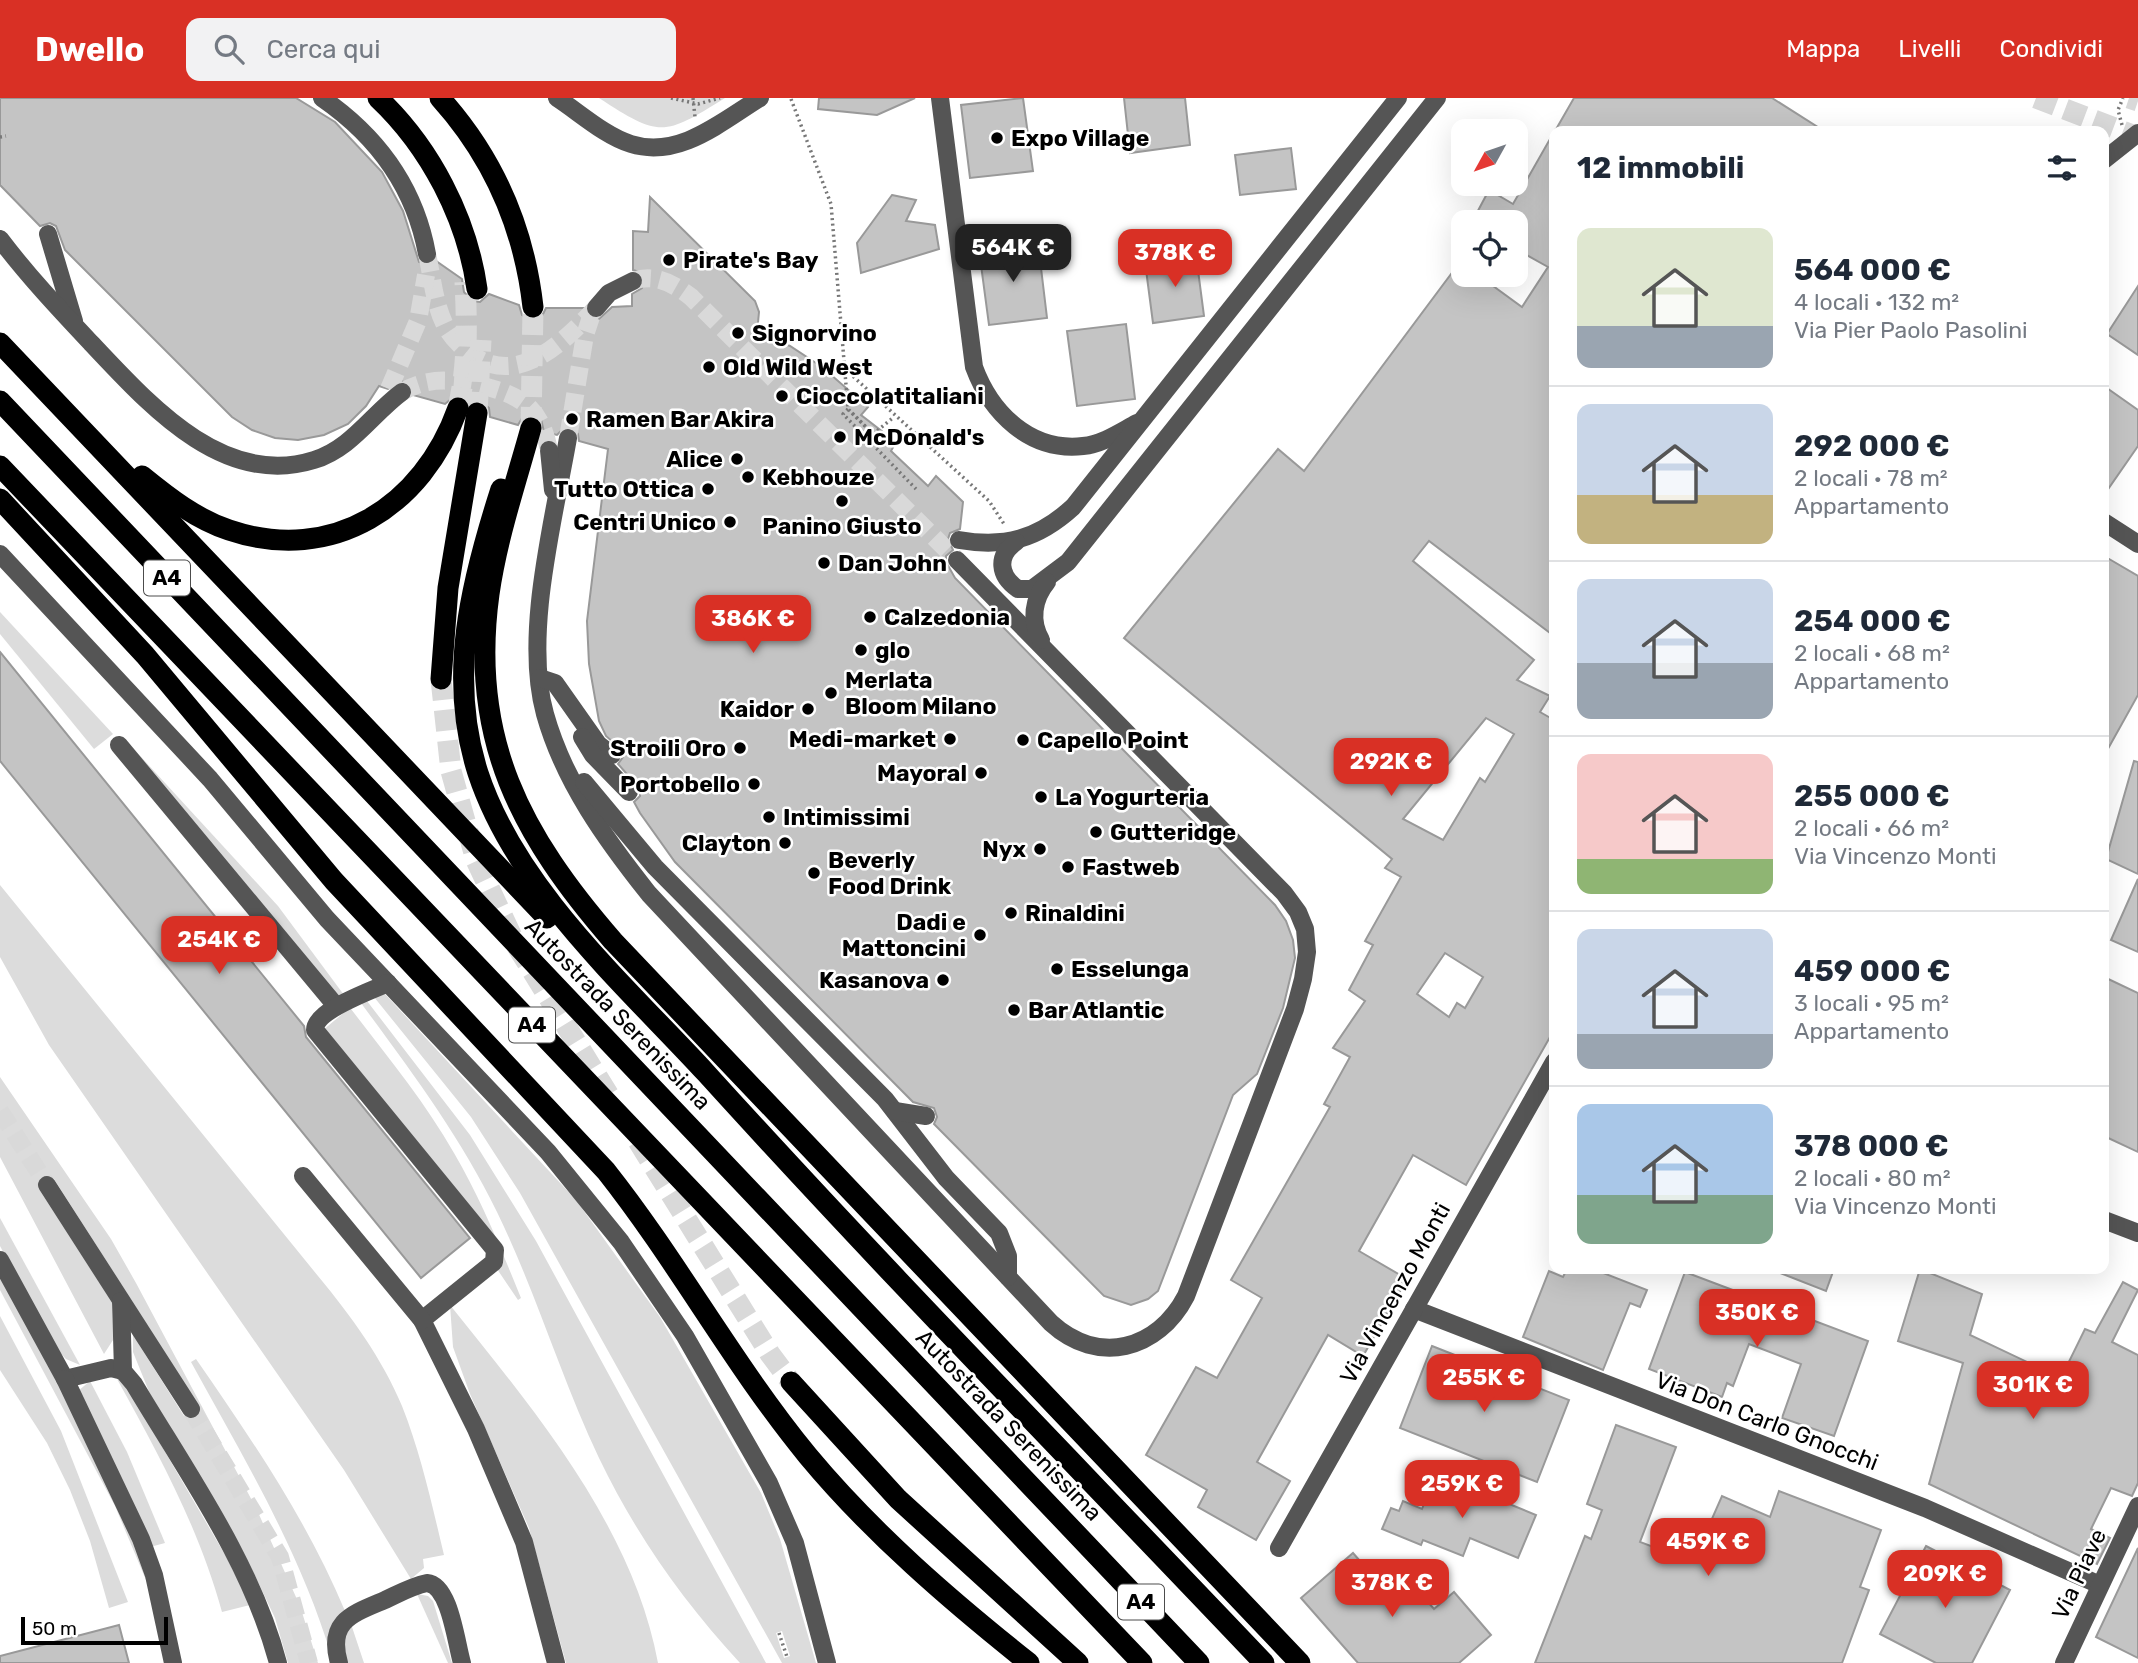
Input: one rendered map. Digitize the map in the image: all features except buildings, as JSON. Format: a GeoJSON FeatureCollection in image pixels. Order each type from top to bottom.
{"type":"FeatureCollection","features":[{"type":"Feature","properties":{"kind":"highway"},"geometry":{"type":"LineString","coordinates":[[378,98],[407,129],[443,187],[471,285]]}},
{"type":"Feature","properties":{"kind":"highway"},"geometry":{"type":"LineString","coordinates":[[440,98],[472,136],[503,191],[522,244],[533,307]]}},
{"type":"Feature","properties":{"kind":"highway"},"geometry":{"type":"LineString","coordinates":[[0,331],[142,476],[167,497],[207,520],[247,535],[315,537],[338,533],[378,515],[395,504],[429,468],[468,411],[448,588],[441,679]]}},
{"type":"Feature","properties":{"kind":"highway","name":"A4"},"geometry":{"type":"LineString","coordinates":[[0,343],[603,977],[770,1143]]}},
{"type":"Feature","properties":{"kind":"highway","name":"Autostrada Serenissima"},"geometry":{"type":"LineString","coordinates":[[0,401],[1199,1663]]}},
{"type":"Feature","properties":{"kind":"highway"},"geometry":{"type":"LineString","coordinates":[[1264,1663],[770,1143],[539,889],[502,828],[478,771],[464,695],[466,627],[478,562],[525,426],[489,593],[486,684],[492,730],[502,767],[541,850],[613,942],[1300,1663]]}},
{"type":"Feature","properties":{"kind":"highway","name":"A4"},"geometry":{"type":"LineString","coordinates":[[0,466],[1142,1663]]}},
{"type":"Feature","properties":{"kind":"highway","name":"A4"},"geometry":{"type":"LineString","coordinates":[[0,499],[145,655],[334,881],[606,1171],[638,1212],[762,1395],[809,1457],[887,1539],[929,1576],[1000,1626],[1044,1663]]}},
{"type":"Feature","properties":{"kind":"highway"},"geometry":{"type":"LineString","coordinates":[[791,1382],[856,1456],[907,1508],[1078,1663]]}},
{"type":"Feature","properties":{"kind":"highway"},"geometry":{"type":"LineString","coordinates":[[929,1576],[1029,1663]]}},
{"type":"Feature","properties":{"kind":"street"},"geometry":{"type":"LineString","coordinates":[[322,98],[358,127],[398,175],[413,202],[427,254]]}},
{"type":"Feature","properties":{"kind":"street"},"geometry":{"type":"LineString","coordinates":[[557,98],[630,144],[654,148],[679,144],[701,134],[760,98]]}},
{"type":"Feature","properties":{"kind":"street"},"geometry":{"type":"LineString","coordinates":[[940,98],[974,367],[994,408],[1010,425],[1054,445],[1083,446],[1106,440],[1146,418]]}},
{"type":"Feature","properties":{"kind":"street"},"geometry":{"type":"LineString","coordinates":[[959,540],[982,544],[1044,531],[1073,507],[1398,98]]}},
{"type":"Feature","properties":{"kind":"street"},"geometry":{"type":"LineString","coordinates":[[1013,538],[1001,564],[1012,585],[1025,591],[1032,589],[1068,562],[1437,98]]}},
{"type":"Feature","properties":{"kind":"street"},"geometry":{"type":"LineString","coordinates":[[2109,154],[2130,130]]}},
{"type":"Feature","properties":{"kind":"street"},"geometry":{"type":"LineString","coordinates":[[48,234],[75,326]]}},
{"type":"Feature","properties":{"kind":"street"},"geometry":{"type":"LineString","coordinates":[[0,239],[20,266],[146,401],[196,440],[226,454],[271,466],[313,461],[332,453],[363,428],[395,391]]}},
{"type":"Feature","properties":{"kind":"street"},"geometry":{"type":"LineString","coordinates":[[596,307],[609,293],[633,281]]}},
{"type":"Feature","properties":{"kind":"street"},"geometry":{"type":"LineString","coordinates":[[568,438],[538,637],[540,678],[545,712],[571,780],[597,824],[649,894],[1063,1334],[1096,1348],[1133,1344],[1165,1326],[1177,1313],[1186,1296],[1295,1009],[1307,952],[1305,929],[1298,912],[1284,893],[957,560]]}},
{"type":"Feature","properties":{"kind":"street"},"geometry":{"type":"LineString","coordinates":[[549,450],[555,517]]}},
{"type":"Feature","properties":{"kind":"street"},"geometry":{"type":"LineString","coordinates":[[2109,525],[2138,544]]}},
{"type":"Feature","properties":{"kind":"street"},"geometry":{"type":"LineString","coordinates":[[0,554],[209,779],[303,891],[579,1188],[643,1273],[678,1326],[782,1513],[794,1543],[827,1663]]}},
{"type":"Feature","properties":{"kind":"street"},"geometry":{"type":"LineString","coordinates":[[1046,648],[1034,624],[1035,607],[1043,587],[1056,571]]}},
{"type":"Feature","properties":{"kind":"street"},"geometry":{"type":"LineString","coordinates":[[540,678],[555,683],[598,744],[612,755]]}},
{"type":"Feature","properties":{"kind":"street"},"geometry":{"type":"LineString","coordinates":[[545,712],[571,763],[594,796],[655,867],[895,1111],[946,1178],[999,1233],[1008,1256],[1008,1277]]}},
{"type":"Feature","properties":{"kind":"street"},"geometry":{"type":"LineString","coordinates":[[575,714],[582,738],[593,755],[629,792]]}},
{"type":"Feature","properties":{"kind":"street"},"geometry":{"type":"LineString","coordinates":[[119,745],[336,1006]]}},
{"type":"Feature","properties":{"kind":"street"},"geometry":{"type":"LineString","coordinates":[[781,994],[783,972]]}},
{"type":"Feature","properties":{"kind":"street"},"geometry":{"type":"LineString","coordinates":[[388,983],[336,1006],[316,1024],[317,1034],[495,1250],[494,1262],[422,1320]]}},
{"type":"Feature","properties":{"kind":"street"},"geometry":{"type":"LineString","coordinates":[[848,1061],[851,1040]]}},
{"type":"Feature","properties":{"kind":"street"},"geometry":{"type":"LineString","coordinates":[[1262,1060],[1283,1041]]}},
{"type":"Feature","properties":{"kind":"street","name":"Via Vincenzo Monti"},"geometry":{"type":"LineString","coordinates":[[1279,1548],[1549,1071]]}},
{"type":"Feature","properties":{"kind":"street"},"geometry":{"type":"LineString","coordinates":[[895,1111],[926,1116]]}},
{"type":"Feature","properties":{"kind":"street"},"geometry":{"type":"LineString","coordinates":[[303,1176],[422,1320],[476,1429],[524,1542],[556,1663]]}},
{"type":"Feature","properties":{"kind":"street"},"geometry":{"type":"LineString","coordinates":[[47,1185],[191,1409]]}},
{"type":"Feature","properties":{"kind":"street"},"geometry":{"type":"LineString","coordinates":[[2109,1222],[2138,1233]]}},
{"type":"Feature","properties":{"kind":"street"},"geometry":{"type":"LineString","coordinates":[[0,1260],[65,1379],[141,1539],[154,1575],[173,1663]]}},
{"type":"Feature","properties":{"kind":"street"},"geometry":{"type":"LineString","coordinates":[[121,1301],[123,1371]]}},
{"type":"Feature","properties":{"kind":"street","name":"Via Don Carlo Gnocchi"},"geometry":{"type":"LineString","coordinates":[[1414,1309],[1925,1508],[2099,1586]]}},
{"type":"Feature","properties":{"kind":"street"},"geometry":{"type":"LineString","coordinates":[[65,1379],[111,1368],[123,1371],[134,1384],[242,1568],[262,1609],[278,1663]]}},
{"type":"Feature","properties":{"kind":"street","name":"Via Piave"},"geometry":{"type":"LineString","coordinates":[[2064,1663],[2099,1586],[2136,1518]]}},
{"type":"Feature","properties":{"kind":"street"},"geometry":{"type":"LineString","coordinates":[[339,1663],[336,1636],[344,1622],[361,1610],[426,1583],[438,1587],[445,1598],[462,1663]]}},
{"type":"Feature","properties":{"kind":"path"},"geometry":{"type":"LineString","coordinates":[[671,98],[693,101],[720,98]]}},
{"type":"Feature","properties":{"kind":"path"},"geometry":{"type":"LineString","coordinates":[[2123,98],[2118,110],[2130,130]]}},
{"type":"Feature","properties":{"kind":"path"},"geometry":{"type":"LineString","coordinates":[[791,99],[831,204],[843,368],[850,411],[873,434],[894,416]]}},
{"type":"Feature","properties":{"kind":"path"},"geometry":{"type":"LineString","coordinates":[[693,101],[696,124]]}},
{"type":"Feature","properties":{"kind":"path"},"geometry":{"type":"LineString","coordinates":[[0,137],[6,136]]}},
{"type":"Feature","properties":{"kind":"path"},"geometry":{"type":"LineString","coordinates":[[843,368],[989,501],[1013,538]]}},
{"type":"Feature","properties":{"kind":"path"},"geometry":{"type":"LineString","coordinates":[[850,411],[843,414],[916,489]]}},
{"type":"Feature","properties":{"kind":"path"},"geometry":{"type":"LineString","coordinates":[[779,1633],[787,1657]]}},
{"type":"Feature","properties":{"kind":"shaded area"},"geometry":{"type":"Polygon","coordinates":[[[599,98],[725,98],[688,120],[662,127],[650,126],[636,120],[599,98]]]}},
{"type":"Feature","properties":{"kind":"shaded area"},"geometry":{"type":"Polygon","coordinates":[[[0,612],[113,734],[94,749],[0,634],[0,612]]]}},
{"type":"Feature","properties":{"kind":"shaded area"},"geometry":{"type":"Polygon","coordinates":[[[132,747],[278,906],[344,995],[338,997],[132,747]]]}},
{"type":"Feature","properties":{"kind":"shaded area"},"geometry":{"type":"Polygon","coordinates":[[[0,885],[330,1291],[375,1354],[394,1388],[409,1424],[444,1555],[423,1559],[424,1568],[411,1579],[344,1470],[49,1045],[0,957],[0,885]]]}},
{"type":"Feature","properties":{"kind":"shaded area"},"geometry":{"type":"Polygon","coordinates":[[[385,994],[576,1200],[660,1317],[761,1493],[780,1539],[816,1663],[782,1663],[520,1193],[471,1117],[374,997],[385,994]],[[782,1631],[776,1633],[784,1658],[790,1656],[782,1631]]]}},
{"type":"Feature","properties":{"kind":"shaded area"},"geometry":{"type":"Polygon","coordinates":[[[367,1001],[470,1135],[536,1241],[766,1663],[740,1663],[680,1591],[629,1514],[585,1428],[524,1273],[483,1184],[451,1130],[361,1003],[367,1001]]]}},
{"type":"Feature","properties":{"kind":"shaded area"},"geometry":{"type":"Polygon","coordinates":[[[351,1009],[418,1097],[454,1153],[498,1243],[521,1298],[518,1300],[495,1266],[500,1262],[322,1031],[351,1009]]]}},
{"type":"Feature","properties":{"kind":"shaded area"},"geometry":{"type":"Polygon","coordinates":[[[0,1077],[111,1239],[136,1283],[257,1510],[300,1606],[318,1663],[288,1663],[275,1618],[249,1563],[150,1394],[133,1352],[133,1335],[184,1416],[199,1406],[54,1179],[39,1189],[112,1302],[113,1340],[104,1354],[0,1157],[0,1077]]]}},
{"type":"Feature","properties":{"kind":"shaded area"},"geometry":{"type":"Polygon","coordinates":[[[0,1218],[80,1365],[66,1359],[54,1346],[0,1246],[0,1218]]]}},
{"type":"Feature","properties":{"kind":"shaded area"},"geometry":{"type":"Polygon","coordinates":[[[0,1272],[71,1405],[150,1579],[146,1580],[115,1506],[0,1290],[0,1272]]]}},
{"type":"Feature","properties":{"kind":"shaded area"},"geometry":{"type":"Polygon","coordinates":[[[450,1305],[546,1429],[603,1518],[627,1564],[645,1613],[658,1663],[566,1663],[529,1528],[470,1394],[453,1347],[450,1305]]]}},
{"type":"Feature","properties":{"kind":"shaded area"},"geometry":{"type":"Polygon","coordinates":[[[0,1316],[61,1431],[128,1602],[109,1608],[90,1541],[70,1490],[47,1443],[0,1370],[0,1316]]]}},
{"type":"Feature","properties":{"kind":"shaded area"},"geometry":{"type":"Polygon","coordinates":[[[196,1359],[277,1481],[330,1577],[345,1611],[331,1655],[287,1542],[191,1362],[196,1359]]]}},
{"type":"Feature","properties":{"kind":"shaded area"},"geometry":{"type":"Polygon","coordinates":[[[117,1379],[125,1383],[228,1560],[250,1605],[222,1612],[190,1521],[117,1379]]]}},
{"type":"Feature","properties":{"kind":"shaded area"},"geometry":{"type":"Polygon","coordinates":[[[90,1381],[127,1452],[165,1543],[150,1547],[78,1391],[90,1381]]]}},
{"type":"Feature","properties":{"kind":"shaded area"},"geometry":{"type":"Polygon","coordinates":[[[417,1594],[428,1596],[433,1601],[452,1663],[448,1663],[417,1594]]]}},
{"type":"Feature","properties":{"kind":"shaded area"},"geometry":{"type":"Polygon","coordinates":[[[351,1624],[364,1663],[346,1663],[343,1650],[345,1628],[351,1624]]]}},
{"type":"Feature","properties":{"kind":"tunnel"},"geometry":{"type":"LineString","coordinates":[[2036,98],[2138,137]]}},
{"type":"Feature","properties":{"kind":"tunnel"},"geometry":{"type":"LineString","coordinates":[[2129,98],[2138,101]]}},
{"type":"Feature","properties":{"kind":"tunnel"},"geometry":{"type":"LineString","coordinates":[[427,254],[438,306],[446,328],[468,352],[490,364],[507,366],[540,356],[556,346],[596,308]]}},
{"type":"Feature","properties":{"kind":"tunnel"},"geometry":{"type":"LineString","coordinates":[[389,389],[418,321],[426,275]]}},
{"type":"Feature","properties":{"kind":"tunnel"},"geometry":{"type":"LineString","coordinates":[[633,281],[657,279],[691,297],[957,560]]}},
{"type":"Feature","properties":{"kind":"tunnel"},"geometry":{"type":"LineString","coordinates":[[458,408],[465,361],[465,282]]}},
{"type":"Feature","properties":{"kind":"tunnel"},"geometry":{"type":"LineString","coordinates":[[531,428],[533,307]]}},
{"type":"Feature","properties":{"kind":"tunnel"},"geometry":{"type":"LineString","coordinates":[[568,438],[585,335],[591,317]]}},
{"type":"Feature","properties":{"kind":"tunnel"},"geometry":{"type":"LineString","coordinates":[[477,413],[481,340]]}},
{"type":"Feature","properties":{"kind":"tunnel"},"geometry":{"type":"LineString","coordinates":[[402,392],[420,384],[446,381],[475,384],[503,392],[515,397],[533,412],[540,422],[549,450]]}},
{"type":"Feature","properties":{"kind":"tunnel"},"geometry":{"type":"LineString","coordinates":[[441,679],[451,771],[476,860],[515,943],[613,1102]]}},
{"type":"Feature","properties":{"kind":"tunnel"},"geometry":{"type":"LineString","coordinates":[[0,1111],[47,1185]]}},
{"type":"Feature","properties":{"kind":"tunnel"},"geometry":{"type":"LineString","coordinates":[[638,1141],[770,1354],[791,1382]]}},
{"type":"Feature","properties":{"kind":"tunnel"},"geometry":{"type":"LineString","coordinates":[[191,1409],[280,1557],[309,1663]]}},
{"type":"Feature","properties":{"kind":"place","name":"Expo Village"},"geometry":{"type":"Point","coordinates":[997,138]}},
{"type":"Feature","properties":{"kind":"place","name":"Pirate's Bay"},"geometry":{"type":"Point","coordinates":[669,260]}},
{"type":"Feature","properties":{"kind":"place","name":"Signorvino"},"geometry":{"type":"Point","coordinates":[738,333]}},
{"type":"Feature","properties":{"kind":"place","name":"Old Wild West"},"geometry":{"type":"Point","coordinates":[709,367]}},
{"type":"Feature","properties":{"kind":"place","name":"Cioccolatitaliani"},"geometry":{"type":"Point","coordinates":[782,396]}},
{"type":"Feature","properties":{"kind":"place","name":"Ramen Bar Akira"},"geometry":{"type":"Point","coordinates":[572,419]}},
{"type":"Feature","properties":{"kind":"place","name":"McDonald's"},"geometry":{"type":"Point","coordinates":[840,437]}},
{"type":"Feature","properties":{"kind":"place","name":"Alice"},"geometry":{"type":"Point","coordinates":[737,459]}},
{"type":"Feature","properties":{"kind":"place","name":"Kebhouze"},"geometry":{"type":"Point","coordinates":[748,477]}},
{"type":"Feature","properties":{"kind":"place","name":"Tutto Ottica"},"geometry":{"type":"Point","coordinates":[708,489]}},
{"type":"Feature","properties":{"kind":"place","name":"Panino Giusto"},"geometry":{"type":"Point","coordinates":[842,501]}},
{"type":"Feature","properties":{"kind":"place","name":"Centri Unico"},"geometry":{"type":"Point","coordinates":[730,522]}},
{"type":"Feature","properties":{"kind":"place","name":"Dan John"},"geometry":{"type":"Point","coordinates":[824,563]}},
{"type":"Feature","properties":{"kind":"place","name":"Calzedonia"},"geometry":{"type":"Point","coordinates":[870,617]}},
{"type":"Feature","properties":{"kind":"place","name":"glo"},"geometry":{"type":"Point","coordinates":[861,650]}},
{"type":"Feature","properties":{"kind":"place","name":"Merlata Bloom Milano"},"geometry":{"type":"Point","coordinates":[831,693]}},
{"type":"Feature","properties":{"kind":"place","name":"Kaidor"},"geometry":{"type":"Point","coordinates":[808,709]}},
{"type":"Feature","properties":{"kind":"place","name":"Medi-market"},"geometry":{"type":"Point","coordinates":[950,739]}},
{"type":"Feature","properties":{"kind":"place","name":"Capello Point"},"geometry":{"type":"Point","coordinates":[1023,740]}},
{"type":"Feature","properties":{"kind":"place","name":"Stroili Oro"},"geometry":{"type":"Point","coordinates":[740,748]}},
{"type":"Feature","properties":{"kind":"place","name":"Mayoral"},"geometry":{"type":"Point","coordinates":[981,773]}},
{"type":"Feature","properties":{"kind":"place","name":"Portobello"},"geometry":{"type":"Point","coordinates":[754,784]}},
{"type":"Feature","properties":{"kind":"place","name":"La Yogurteria"},"geometry":{"type":"Point","coordinates":[1041,797]}},
{"type":"Feature","properties":{"kind":"place","name":"Intimissimi"},"geometry":{"type":"Point","coordinates":[769,817]}},
{"type":"Feature","properties":{"kind":"place","name":"Gutteridge"},"geometry":{"type":"Point","coordinates":[1096,832]}},
{"type":"Feature","properties":{"kind":"place","name":"Clayton"},"geometry":{"type":"Point","coordinates":[785,843]}},
{"type":"Feature","properties":{"kind":"place","name":"Nyx"},"geometry":{"type":"Point","coordinates":[1040,849]}},
{"type":"Feature","properties":{"kind":"place","name":"Fastweb"},"geometry":{"type":"Point","coordinates":[1068,867]}},
{"type":"Feature","properties":{"kind":"place","name":"Beverly Food Drink"},"geometry":{"type":"Point","coordinates":[814,873]}},
{"type":"Feature","properties":{"kind":"place","name":"Rinaldini"},"geometry":{"type":"Point","coordinates":[1011,913]}},
{"type":"Feature","properties":{"kind":"place","name":"Dadi e Mattoncini"},"geometry":{"type":"Point","coordinates":[980,935]}},
{"type":"Feature","properties":{"kind":"place","name":"Esselunga"},"geometry":{"type":"Point","coordinates":[1057,969]}},
{"type":"Feature","properties":{"kind":"place","name":"Kasanova"},"geometry":{"type":"Point","coordinates":[943,980]}},
{"type":"Feature","properties":{"kind":"place","name":"Bar Atlantic"},"geometry":{"type":"Point","coordinates":[1014,1010]}}]}
